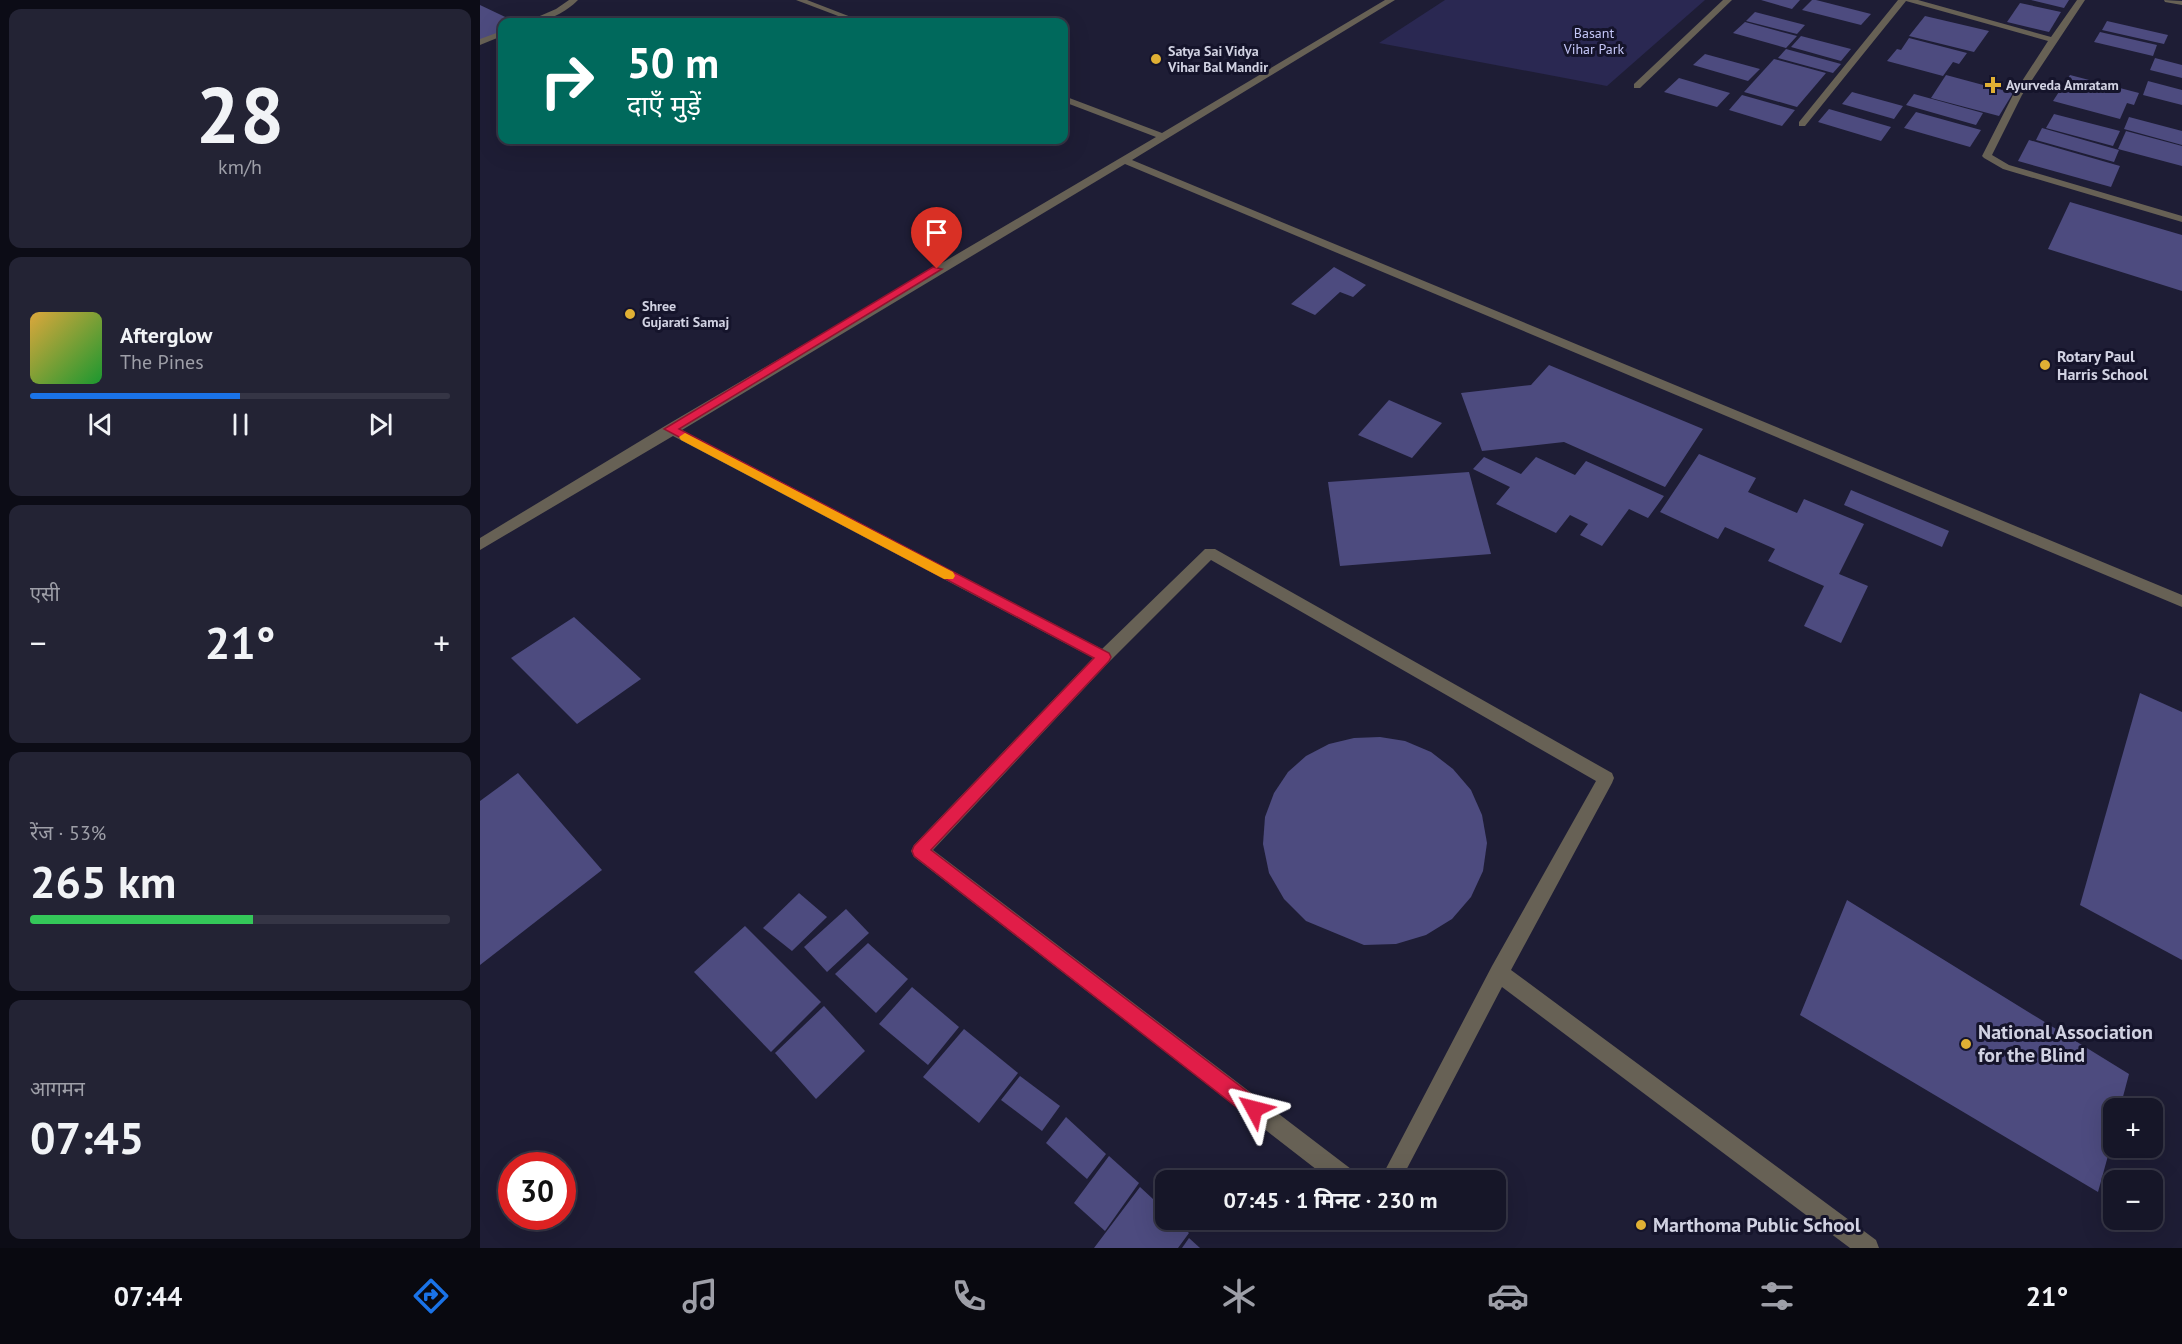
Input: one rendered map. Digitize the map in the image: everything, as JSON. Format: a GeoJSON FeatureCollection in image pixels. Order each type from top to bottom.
{"type":"FeatureCollection","features":[{"type":"Feature","properties":{"kind":"street"},"geometry":{"type":"LineString","coordinates":[[541,18],[559,11],[574,0]]}},
{"type":"Feature","properties":{"kind":"street"},"geometry":{"type":"LineString","coordinates":[[800,0],[849,18]]}},
{"type":"Feature","properties":{"kind":"street"},"geometry":{"type":"LineString","coordinates":[[480,545],[670,429],[1390,0]]}},
{"type":"Feature","properties":{"kind":"street"},"geometry":{"type":"LineString","coordinates":[[1637,86],[1728,0]]}},
{"type":"Feature","properties":{"kind":"street"},"geometry":{"type":"LineString","coordinates":[[1802,124],[1902,0]]}},
{"type":"Feature","properties":{"kind":"street"},"geometry":{"type":"LineString","coordinates":[[1909,0],[2053,40]]}},
{"type":"Feature","properties":{"kind":"street"},"geometry":{"type":"LineString","coordinates":[[2081,0],[2053,40],[1995,138],[1987,156],[2006,167],[2182,219]]}},
{"type":"Feature","properties":{"kind":"street"},"geometry":{"type":"LineString","coordinates":[[2168,0],[2182,3]]}},
{"type":"Feature","properties":{"kind":"street"},"geometry":{"type":"LineString","coordinates":[[480,42],[498,35]]}},
{"type":"Feature","properties":{"kind":"street"},"geometry":{"type":"LineString","coordinates":[[1068,100],[1163,136]]}},
{"type":"Feature","properties":{"kind":"street"},"geometry":{"type":"LineString","coordinates":[[1122,159],[2182,601]]}},
{"type":"Feature","properties":{"kind":"street"},"geometry":{"type":"LineString","coordinates":[[670,429],[1104,657]]}},
{"type":"Feature","properties":{"kind":"street"},"geometry":{"type":"LineString","coordinates":[[1334,1170],[920,851],[1104,657],[1210,553],[1606,778],[1499,973],[1395,1170]]}},
{"type":"Feature","properties":{"kind":"street"},"geometry":{"type":"LineString","coordinates":[[1499,973],[1868,1248]]}},
{"type":"Feature","properties":{"kind":"green space","name":"Basant Vihar Park"},"geometry":{"type":"Polygon","coordinates":[[[1445,0],[1705,0],[1607,86],[1379,43],[1445,0]]]}},
{"type":"Feature","properties":{"kind":"building"},"geometry":{"type":"Polygon","coordinates":[[[1761,0],[1800,0],[1792,9],[1761,0]]]}},
{"type":"Feature","properties":{"kind":"building"},"geometry":{"type":"Polygon","coordinates":[[[1812,0],[1871,14],[1861,25],[1802,10],[1812,0]]]}},
{"type":"Feature","properties":{"kind":"building"},"geometry":{"type":"Polygon","coordinates":[[[2031,0],[2069,0],[2064,8],[2031,0]]]}},
{"type":"Feature","properties":{"kind":"building"},"geometry":{"type":"Polygon","coordinates":[[[2020,3],[2061,12],[2049,32],[2007,22],[2020,3]]]}},
{"type":"Feature","properties":{"kind":"building"},"geometry":{"type":"Polygon","coordinates":[[[480,5],[508,18],[498,18],[498,33],[480,40],[480,5]]]}},
{"type":"Feature","properties":{"kind":"building"},"geometry":{"type":"Polygon","coordinates":[[[1755,12],[1805,25],[1797,34],[1746,21],[1755,12]]]}},
{"type":"Feature","properties":{"kind":"building"},"geometry":{"type":"Polygon","coordinates":[[[1925,16],[1989,31],[1974,52],[1909,36],[1925,16]]]}},
{"type":"Feature","properties":{"kind":"building"},"geometry":{"type":"Polygon","coordinates":[[[2107,21],[2168,35],[2164,44],[2102,30],[2107,21]]]}},
{"type":"Feature","properties":{"kind":"building"},"geometry":{"type":"Polygon","coordinates":[[[1745,22],[1797,36],[1786,48],[1733,33],[1745,22]]]}},
{"type":"Feature","properties":{"kind":"building"},"geometry":{"type":"Polygon","coordinates":[[[2100,32],[2157,45],[2153,56],[2094,42],[2100,32]]]}},
{"type":"Feature","properties":{"kind":"building"},"geometry":{"type":"Polygon","coordinates":[[[1801,36],[1851,49],[1841,61],[1791,47],[1801,36]]]}},
{"type":"Feature","properties":{"kind":"building"},"geometry":{"type":"Polygon","coordinates":[[[1909,38],[1967,53],[1959,64],[1953,62],[1943,76],[1887,61],[1897,49],[1901,50],[1909,38]]]}},
{"type":"Feature","properties":{"kind":"building"},"geometry":{"type":"Polygon","coordinates":[[[1786,49],[1841,64],[1833,73],[1778,58],[1786,49]]]}},
{"type":"Feature","properties":{"kind":"building"},"geometry":{"type":"Polygon","coordinates":[[[1705,54],[1760,69],[1748,81],[1693,65],[1705,54]]]}},
{"type":"Feature","properties":{"kind":"building"},"geometry":{"type":"Polygon","coordinates":[[[2155,58],[2182,65],[2182,78],[2150,70],[2155,58]]]}},
{"type":"Feature","properties":{"kind":"building"},"geometry":{"type":"Polygon","coordinates":[[[1774,59],[1826,73],[1797,107],[1744,92],[1774,59]]]}},
{"type":"Feature","properties":{"kind":"building"},"geometry":{"type":"Polygon","coordinates":[[[1946,75],[2013,93],[1999,116],[1931,98],[1946,75]]]}},
{"type":"Feature","properties":{"kind":"building"},"geometry":{"type":"Polygon","coordinates":[[[2070,75],[2139,93],[2134,105],[2127,103],[2120,119],[2053,101],[2070,75]]]}},
{"type":"Feature","properties":{"kind":"building"},"geometry":{"type":"Polygon","coordinates":[[[1679,78],[1730,93],[1717,107],[1664,92],[1679,78]]]}},
{"type":"Feature","properties":{"kind":"building"},"geometry":{"type":"Polygon","coordinates":[[[2148,81],[2182,90],[2182,105],[2143,95],[2148,81]]]}},
{"type":"Feature","properties":{"kind":"building"},"geometry":{"type":"Polygon","coordinates":[[[1852,92],[1903,106],[1894,119],[1842,104],[1852,92]]]}},
{"type":"Feature","properties":{"kind":"building"},"geometry":{"type":"Polygon","coordinates":[[[1914,94],[1983,113],[1976,125],[1906,105],[1914,94]]]}},
{"type":"Feature","properties":{"kind":"building"},"geometry":{"type":"Polygon","coordinates":[[[1742,95],[1795,110],[1782,126],[1729,110],[1742,95]]]}},
{"type":"Feature","properties":{"kind":"building"},"geometry":{"type":"Polygon","coordinates":[[[1829,109],[1891,127],[1881,141],[1818,122],[1829,109]]]}},
{"type":"Feature","properties":{"kind":"building"},"geometry":{"type":"Polygon","coordinates":[[[1916,112],[1981,130],[1970,147],[1904,128],[1916,112]]]}},
{"type":"Feature","properties":{"kind":"building"},"geometry":{"type":"Polygon","coordinates":[[[2054,114],[2120,131],[2113,146],[2046,128],[2054,114]]]}},
{"type":"Feature","properties":{"kind":"building"},"geometry":{"type":"Polygon","coordinates":[[[2129,117],[2182,131],[2182,145],[2124,129],[2129,117]]]}},
{"type":"Feature","properties":{"kind":"building"},"geometry":{"type":"Polygon","coordinates":[[[2042,128],[2119,150],[2114,162],[2036,140],[2042,128]]]}},
{"type":"Feature","properties":{"kind":"building"},"geometry":{"type":"Polygon","coordinates":[[[2126,131],[2182,146],[2182,166],[2118,149],[2126,131]]]}},
{"type":"Feature","properties":{"kind":"building"},"geometry":{"type":"Polygon","coordinates":[[[2029,140],[2120,166],[2111,187],[2018,161],[2029,140]]]}},
{"type":"Feature","properties":{"kind":"building"},"geometry":{"type":"Polygon","coordinates":[[[2070,202],[2182,235],[2182,291],[2048,249],[2070,202]]]}},
{"type":"Feature","properties":{"kind":"building"},"geometry":{"type":"Polygon","coordinates":[[[1334,267],[1366,285],[1353,297],[1340,292],[1315,315],[1291,304],[1334,267]]]}},
{"type":"Feature","properties":{"kind":"building"},"geometry":{"type":"Polygon","coordinates":[[[1549,365],[1703,429],[1665,487],[1564,442],[1482,451],[1461,393],[1531,385],[1549,365]]]}},
{"type":"Feature","properties":{"kind":"building"},"geometry":{"type":"Polygon","coordinates":[[[1389,400],[1442,423],[1412,458],[1358,435],[1389,400]]]}},
{"type":"Feature","properties":{"kind":"building"},"geometry":{"type":"Polygon","coordinates":[[[1699,454],[1756,478],[1748,492],[1797,513],[1804,499],[1864,524],[1839,574],[1868,586],[1841,643],[1804,626],[1824,586],[1768,561],[1775,549],[1725,527],[1718,539],[1660,512],[1699,454]]]}},
{"type":"Feature","properties":{"kind":"building"},"geometry":{"type":"Polygon","coordinates":[[[1484,457],[1521,474],[1536,457],[1575,475],[1586,461],[1664,496],[1648,518],[1629,509],[1602,546],[1580,535],[1588,524],[1570,515],[1556,533],[1496,504],[1510,487],[1473,469],[1484,457]]]}},
{"type":"Feature","properties":{"kind":"building"},"geometry":{"type":"Polygon","coordinates":[[[1469,472],[1491,554],[1340,566],[1328,482],[1469,472]]]}},
{"type":"Feature","properties":{"kind":"building"},"geometry":{"type":"Polygon","coordinates":[[[1851,490],[1949,531],[1942,547],[1844,505],[1851,490]]]}},
{"type":"Feature","properties":{"kind":"building"},"geometry":{"type":"Polygon","coordinates":[[[574,617],[641,679],[577,724],[511,658],[574,617]]]}},
{"type":"Feature","properties":{"kind":"building"},"geometry":{"type":"Polygon","coordinates":[[[2140,693],[2182,712],[2182,960],[2080,905],[2140,693]]]}},
{"type":"Feature","properties":{"kind":"building"},"geometry":{"type":"Polygon","coordinates":[[[1380,737],[1405,741],[1431,752],[1453,769],[1471,790],[1482,815],[1487,843],[1483,871],[1471,897],[1452,919],[1426,935],[1396,944],[1364,945],[1306,921],[1284,899],[1269,873],[1263,844],[1265,817],[1274,793],[1288,772],[1306,756],[1329,744],[1354,738],[1380,737]]]}},
{"type":"Feature","properties":{"kind":"building"},"geometry":{"type":"Polygon","coordinates":[[[518,773],[602,870],[480,965],[480,801],[518,773]]]}},
{"type":"Feature","properties":{"kind":"building"},"geometry":{"type":"Polygon","coordinates":[[[799,893],[827,917],[792,951],[763,928],[799,893]]]}},
{"type":"Feature","properties":{"kind":"building","name":"National Association for the Blind"},"geometry":{"type":"Polygon","coordinates":[[[1847,900],[2129,1074],[2123,1098],[2103,1098],[2103,1158],[2107,1158],[2098,1192],[1800,1015],[1847,900]]]}},
{"type":"Feature","properties":{"kind":"building"},"geometry":{"type":"Polygon","coordinates":[[[846,909],[869,933],[827,972],[804,947],[846,909]]]}},
{"type":"Feature","properties":{"kind":"building"},"geometry":{"type":"Polygon","coordinates":[[[745,926],[821,1002],[771,1052],[694,972],[745,926]]]}},
{"type":"Feature","properties":{"kind":"building"},"geometry":{"type":"Polygon","coordinates":[[[868,943],[908,979],[876,1013],[835,974],[868,943]]]}},
{"type":"Feature","properties":{"kind":"building"},"geometry":{"type":"Polygon","coordinates":[[[912,987],[959,1027],[928,1065],[879,1024],[912,987]]]}},
{"type":"Feature","properties":{"kind":"building"},"geometry":{"type":"Polygon","coordinates":[[[824,1006],[865,1051],[816,1099],[775,1053],[824,1006]]]}},
{"type":"Feature","properties":{"kind":"building"},"geometry":{"type":"Polygon","coordinates":[[[964,1029],[1018,1073],[979,1123],[923,1077],[964,1029]]]}},
{"type":"Feature","properties":{"kind":"building"},"geometry":{"type":"Polygon","coordinates":[[[1020,1076],[1060,1106],[1042,1131],[1001,1100],[1020,1076]]]}},
{"type":"Feature","properties":{"kind":"building"},"geometry":{"type":"Polygon","coordinates":[[[1066,1117],[1106,1154],[1087,1179],[1046,1143],[1066,1117]]]}},
{"type":"Feature","properties":{"kind":"building"},"geometry":{"type":"Polygon","coordinates":[[[1109,1156],[1139,1183],[1105,1231],[1074,1203],[1109,1156]]]}},
{"type":"Feature","properties":{"kind":"building"},"geometry":{"type":"Polygon","coordinates":[[[1140,1187],[1155,1201],[1155,1230],[1186,1230],[1189,1233],[1178,1248],[1094,1248],[1140,1187]]]}},
{"type":"Feature","properties":{"kind":"building"},"geometry":{"type":"Polygon","coordinates":[[[1189,1238],[1200,1248],[1182,1248],[1189,1238]]]}},
{"type":"Feature","properties":{"kind":"slow traffic"},"geometry":{"type":"LineString","coordinates":[[685,437],[949,576]]}},
{"type":"Feature","properties":{"kind":"place","name":"Satya Sai Vidya Vihar Bal Mandir"},"geometry":{"type":"Point","coordinates":[1156,59]}},
{"type":"Feature","properties":{"kind":"place","name":"Ayurveda Amratam"},"geometry":{"type":"Point","coordinates":[1993,85]}},
{"type":"Feature","properties":{"kind":"place","name":"Shree Gujarati Samaj"},"geometry":{"type":"Point","coordinates":[630,314]}},
{"type":"Feature","properties":{"kind":"place","name":"Rotary Paul Harris School"},"geometry":{"type":"Point","coordinates":[2045,365]}},
{"type":"Feature","properties":{"kind":"place","name":"National Association for the Blind"},"geometry":{"type":"Point","coordinates":[1966,1044]}},
{"type":"Feature","properties":{"kind":"place","name":"Marthoma Public School"},"geometry":{"type":"Point","coordinates":[1641,1225]}},
{"type":"Feature","properties":{"kind":"route"},"geometry":{"type":"LineString","coordinates":[[937,269],[670,429],[1104,657],[920,851],[1254,1109]]}}]}
